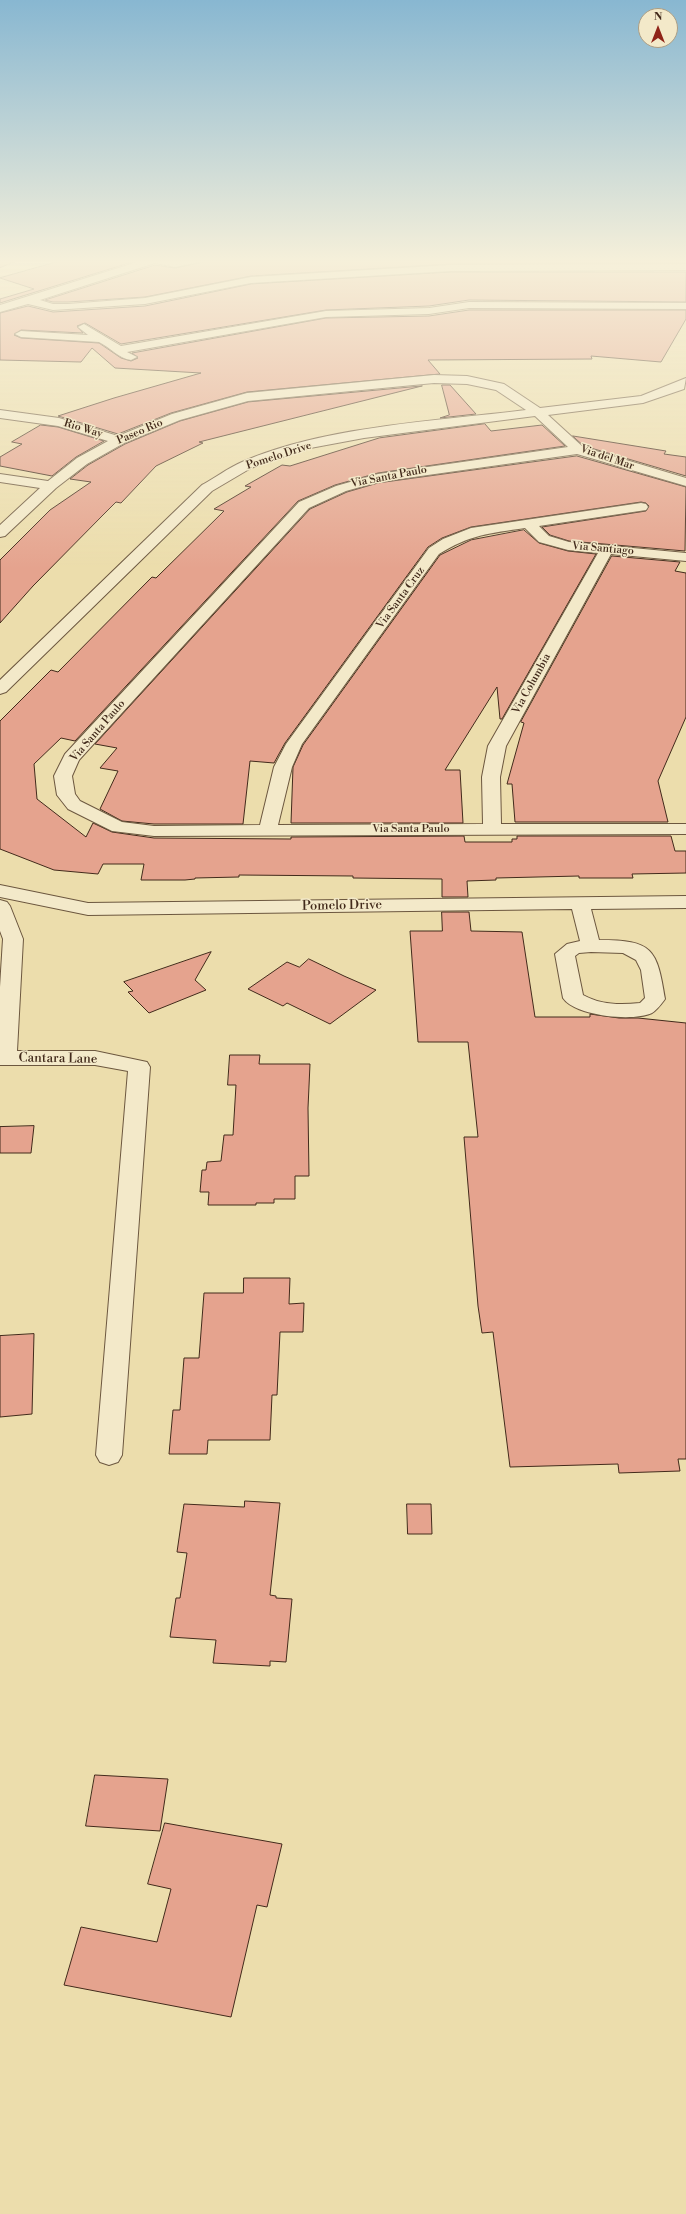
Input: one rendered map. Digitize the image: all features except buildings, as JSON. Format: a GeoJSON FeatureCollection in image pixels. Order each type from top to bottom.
{"type":"FeatureCollection","features":[{"type":"Feature","properties":{"kind":"street","name":"Paseo Rio"},"geometry":{"type":"LineString","coordinates":[[0,533],[51,485],[82,461],[119,440],[176,418],[247,397],[434,379],[467,380],[500,386],[539,413]]}},
{"type":"Feature","properties":{"kind":"street","name":"Pomelo Drive"},"geometry":{"type":"LineString","coordinates":[[0,689],[207,488],[246,465],[302,446],[364,434],[644,399],[680,386],[686,382]]}},
{"type":"Feature","properties":{"kind":"street","name":"Via del Mar"},"geometry":{"type":"LineString","coordinates":[[539,413],[578,450],[607,460],[686,482]]}},
{"type":"Feature","properties":{"kind":"street","name":"Rio Way"},"geometry":{"type":"LineString","coordinates":[[0,414],[59,422],[119,440]]}},
{"type":"Feature","properties":{"kind":"street","name":"Via Santa Paulo"},"geometry":{"type":"LineString","coordinates":[[578,450],[362,480],[327,492],[304,505],[71,758],[62,776],[66,795],[74,805],[118,827],[154,831],[268,829],[686,829]]}},
{"type":"Feature","properties":{"kind":"street"},"geometry":{"type":"LineString","coordinates":[[0,478],[51,485]]}},
{"type":"Feature","properties":{"kind":"street","name":"Via Santa Cruz"},"geometry":{"type":"LineString","coordinates":[[268,829],[283,767],[294,744],[434,551],[448,542],[471,532],[641,507]]}},
{"type":"Feature","properties":{"kind":"street","name":"Via Santiago"},"geometry":{"type":"LineString","coordinates":[[527,523],[544,539],[568,546],[686,557]]}},
{"type":"Feature","properties":{"kind":"street","name":"Via Columbia"},"geometry":{"type":"LineString","coordinates":[[492,829],[491,777],[497,746],[607,549]]}},
{"type":"Feature","properties":{"kind":"street","name":"Pomelo Drive"},"geometry":{"type":"LineString","coordinates":[[0,891],[88,909],[580,902],[686,902]]}},
{"type":"Feature","properties":{"kind":"street"},"geometry":{"type":"LineString","coordinates":[[580,902],[591,946]]}},
{"type":"Feature","properties":{"kind":"street"},"geometry":{"type":"LineString","coordinates":[[0,906],[13,939],[3,1058]]}},
{"type":"Feature","properties":{"kind":"street"},"geometry":{"type":"LineString","coordinates":[[591,946],[629,947],[641,953],[648,962],[655,999],[646,1008],[602,1010],[585,1005],[573,998],[565,954],[574,948],[591,946]]}},
{"type":"Feature","properties":{"kind":"street","name":"Cantara Lane"},"geometry":{"type":"LineString","coordinates":[[3,1058],[95,1058],[139,1067],[109,1455]]}}]}
